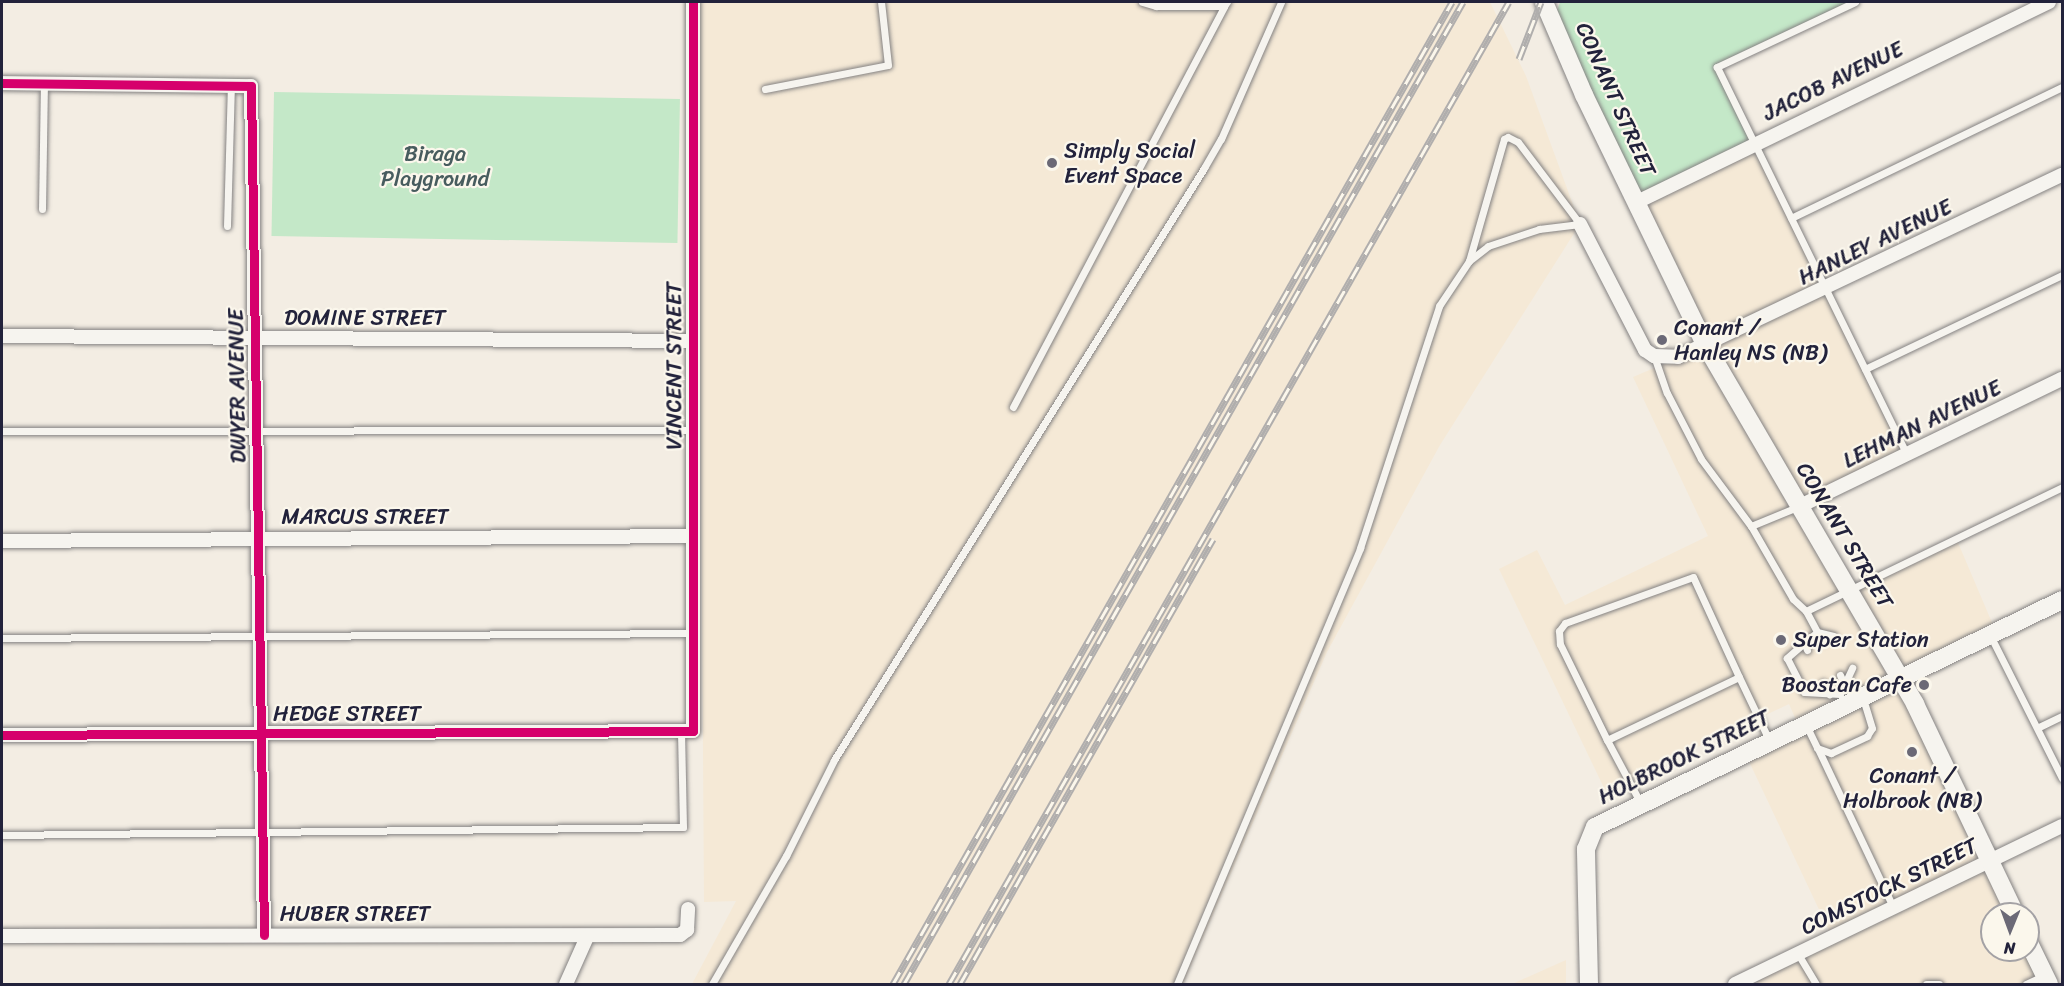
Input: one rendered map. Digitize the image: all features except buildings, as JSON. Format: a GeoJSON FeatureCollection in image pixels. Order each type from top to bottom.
{"type":"FeatureCollection","features":[{"type":"Feature","properties":{"kind":"main road","name":"CONANT STREET"},"geometry":{"type":"LineString","coordinates":[[1544,2],[1636,202],[1706,346],[1900,678],[2009,902]]}},
{"type":"Feature","properties":{"kind":"main road","name":"HOLBROOK STREET"},"geometry":{"type":"LineString","coordinates":[[1585,983],[1586,849],[1589,836],[1595,828],[1806,724],[1843,695],[1862,696],[2062,600]]}},
{"type":"Feature","properties":{"kind":"main road"},"geometry":{"type":"LineString","coordinates":[[2038,962],[2047,980]]}},
{"type":"Feature","properties":{"kind":"street","name":"VINCENT STREET"},"geometry":{"type":"LineString","coordinates":[[687,731],[693,633],[693,2]]}},
{"type":"Feature","properties":{"kind":"street","name":"JACOB AVENUE"},"geometry":{"type":"LineString","coordinates":[[1636,202],[1753,142],[2049,2]]}},
{"type":"Feature","properties":{"kind":"street"},"geometry":{"type":"LineString","coordinates":[[2,83],[231,84]]}},
{"type":"Feature","properties":{"kind":"street","name":"DWYER AVENUE"},"geometry":{"type":"LineString","coordinates":[[231,84],[251,86],[264,935]]}},
{"type":"Feature","properties":{"kind":"street","name":"HANLEY AVENUE"},"geometry":{"type":"LineString","coordinates":[[1706,346],[2062,176]]}},
{"type":"Feature","properties":{"kind":"street"},"geometry":{"type":"LineString","coordinates":[[1580,224],[1645,350],[1654,356],[1678,357],[1706,346]]}},
{"type":"Feature","properties":{"kind":"street","name":"DOMINE STREET"},"geometry":{"type":"LineString","coordinates":[[2,336],[693,341]]}},
{"type":"Feature","properties":{"kind":"street","name":"LEHMAN AVENUE"},"geometry":{"type":"LineString","coordinates":[[1800,506],[2062,380]]}},
{"type":"Feature","properties":{"kind":"street","name":"MARCUS STREET"},"geometry":{"type":"LineString","coordinates":[[2,541],[693,536]]}},
{"type":"Feature","properties":{"kind":"street","name":"HEDGE STREET"},"geometry":{"type":"LineString","coordinates":[[2,735],[687,731]]}},
{"type":"Feature","properties":{"kind":"street","name":"COMSTOCK STREET"},"geometry":{"type":"LineString","coordinates":[[1735,984],[2062,826]]}},
{"type":"Feature","properties":{"kind":"street","name":"HUBER STREET"},"geometry":{"type":"LineString","coordinates":[[2,936],[587,937],[683,934],[688,909]]}},
{"type":"Feature","properties":{"kind":"street"},"geometry":{"type":"LineString","coordinates":[[566,984],[587,937]]}},
{"type":"Feature","properties":{"kind":"lane"},"geometry":{"type":"LineString","coordinates":[[765,89],[888,65],[881,2]]}},
{"type":"Feature","properties":{"kind":"lane"},"geometry":{"type":"LineString","coordinates":[[1013,407],[1226,4],[1156,6],[1142,2]]}},
{"type":"Feature","properties":{"kind":"lane"},"geometry":{"type":"LineString","coordinates":[[712,984],[786,856],[834,760],[1221,139],[1281,2]]}},
{"type":"Feature","properties":{"kind":"lane"},"geometry":{"type":"LineString","coordinates":[[1855,2],[1717,67],[1907,455]]}},
{"type":"Feature","properties":{"kind":"lane"},"geometry":{"type":"LineString","coordinates":[[42,209],[44,83]]}},
{"type":"Feature","properties":{"kind":"lane"},"geometry":{"type":"LineString","coordinates":[[227,226],[231,84]]}},
{"type":"Feature","properties":{"kind":"lane"},"geometry":{"type":"LineString","coordinates":[[1791,218],[2062,87]]}},
{"type":"Feature","properties":{"kind":"lane"},"geometry":{"type":"LineString","coordinates":[[1469,261],[1504,139],[1508,137],[1518,142],[1580,224]]}},
{"type":"Feature","properties":{"kind":"lane"},"geometry":{"type":"LineString","coordinates":[[1177,984],[1360,548],[1439,306],[1468,261],[1488,246],[1539,229],[1580,224]]}},
{"type":"Feature","properties":{"kind":"lane"},"geometry":{"type":"LineString","coordinates":[[1865,369],[2062,274]]}},
{"type":"Feature","properties":{"kind":"lane"},"geometry":{"type":"LineString","coordinates":[[1654,356],[1667,393],[1701,459],[1751,525],[1793,599],[1806,611],[1823,642]]}},
{"type":"Feature","properties":{"kind":"lane"},"geometry":{"type":"LineString","coordinates":[[2,431],[693,430]]}},
{"type":"Feature","properties":{"kind":"lane"},"geometry":{"type":"LineString","coordinates":[[1806,611],[2062,487]]}},
{"type":"Feature","properties":{"kind":"lane"},"geometry":{"type":"LineString","coordinates":[[1751,525],[1800,506]]}},
{"type":"Feature","properties":{"kind":"lane"},"geometry":{"type":"LineString","coordinates":[[1641,805],[1560,644],[1559,631],[1565,624],[1693,577],[1770,741]]}},
{"type":"Feature","properties":{"kind":"lane"},"geometry":{"type":"LineString","coordinates":[[1817,632],[1834,636]]}},
{"type":"Feature","properties":{"kind":"lane"},"geometry":{"type":"LineString","coordinates":[[1817,632],[1805,646],[1787,658],[1804,692],[1843,695]]}},
{"type":"Feature","properties":{"kind":"lane"},"geometry":{"type":"LineString","coordinates":[[2,638],[693,633]]}},
{"type":"Feature","properties":{"kind":"lane"},"geometry":{"type":"LineString","coordinates":[[1990,635],[2039,727],[2062,778]]}},
{"type":"Feature","properties":{"kind":"lane"},"geometry":{"type":"LineString","coordinates":[[1843,695],[1852,669]]}},
{"type":"Feature","properties":{"kind":"lane"},"geometry":{"type":"LineString","coordinates":[[1840,675],[1843,695]]}},
{"type":"Feature","properties":{"kind":"lane"},"geometry":{"type":"LineString","coordinates":[[1607,740],[1739,677]]}},
{"type":"Feature","properties":{"kind":"lane"},"geometry":{"type":"LineString","coordinates":[[1823,683],[1829,693]]}},
{"type":"Feature","properties":{"kind":"lane"},"geometry":{"type":"LineString","coordinates":[[1818,749],[1831,753],[1867,736],[1872,722],[1862,696]]}},
{"type":"Feature","properties":{"kind":"lane"},"geometry":{"type":"LineString","coordinates":[[2039,727],[2062,716]]}},
{"type":"Feature","properties":{"kind":"lane"},"geometry":{"type":"LineString","coordinates":[[1806,724],[1893,907]]}},
{"type":"Feature","properties":{"kind":"lane"},"geometry":{"type":"LineString","coordinates":[[2,835],[683,827],[687,731]]}},
{"type":"Feature","properties":{"kind":"lane"},"geometry":{"type":"LineString","coordinates":[[1798,954],[1816,984]]}},
{"type":"Feature","properties":{"kind":"lane"},"geometry":{"type":"LineString","coordinates":[[2026,984],[2047,980]]}},
{"type":"Feature","properties":{"kind":"lane"},"geometry":{"type":"LineString","coordinates":[[1926,984],[1939,984]]}},
{"type":"Feature","properties":{"kind":"shaded area"},"geometry":{"type":"Polygon","coordinates":[[[698,2],[1490,2],[1526,76],[1580,224],[1440,445],[1327,652],[1183,984],[692,984],[736,901],[704,902],[698,2]]]}},
{"type":"Feature","properties":{"kind":"shaded area"},"geometry":{"type":"Polygon","coordinates":[[[1753,142],[1907,455],[1800,506],[1849,589],[1956,538],[1996,632],[1901,677],[2009,902],[1980,902],[1980,962],[2035,962],[2049,984],[1758,984],[1754,975],[1832,937],[1745,753],[1799,727],[1789,704],[1605,790],[1499,569],[1537,550],[1565,605],[1708,536],[1633,377],[1706,346],[1637,202],[1753,142]]]}},
{"type":"Feature","properties":{"kind":"shaded area"},"geometry":{"type":"Polygon","coordinates":[[[1566,960],[1566,984],[1512,984],[1566,960]]]}},
{"type":"Feature","properties":{"kind":"green space"},"geometry":{"type":"Polygon","coordinates":[[[1560,2],[1855,2],[1718,67],[1753,142],[1637,202],[1554,20],[1560,2]]]}},
{"type":"Feature","properties":{"kind":"green space","name":"Biraga Playground"},"geometry":{"type":"Polygon","coordinates":[[[274,92],[680,99],[677,243],[271,236],[274,92]]]}},
{"type":"Feature","properties":{"kind":"railway"},"geometry":{"type":"LineString","coordinates":[[893,984],[1452,2]]}},
{"type":"Feature","properties":{"kind":"railway"},"geometry":{"type":"LineString","coordinates":[[904,984],[1463,2]]}},
{"type":"Feature","properties":{"kind":"railway"},"geometry":{"type":"LineString","coordinates":[[949,984],[1509,2]]}},
{"type":"Feature","properties":{"kind":"railway"},"geometry":{"type":"LineString","coordinates":[[1519,59],[1541,2]]}},
{"type":"Feature","properties":{"kind":"railway"},"geometry":{"type":"LineString","coordinates":[[960,984],[1213,539]]}},
{"type":"Feature","properties":{"kind":"cycle path"},"geometry":{"type":"LineString","coordinates":[[2,735],[693,731],[693,2]]}},
{"type":"Feature","properties":{"kind":"cycle path"},"geometry":{"type":"LineString","coordinates":[[2,83],[251,86],[264,935]]}},
{"type":"Feature","properties":{"kind":"place","name":"Simply Social Event Space"},"geometry":{"type":"Point","coordinates":[1052,163]}},
{"type":"Feature","properties":{"kind":"place","name":"Conant / Hanley NS (NB)"},"geometry":{"type":"Point","coordinates":[1662,340]}},
{"type":"Feature","properties":{"kind":"place","name":"Super Station"},"geometry":{"type":"Point","coordinates":[1781,640]}},
{"type":"Feature","properties":{"kind":"place","name":"Boostan Cafe"},"geometry":{"type":"Point","coordinates":[1924,685]}},
{"type":"Feature","properties":{"kind":"place","name":"Conant / Holbrook (NB)"},"geometry":{"type":"Point","coordinates":[1912,752]}}]}
